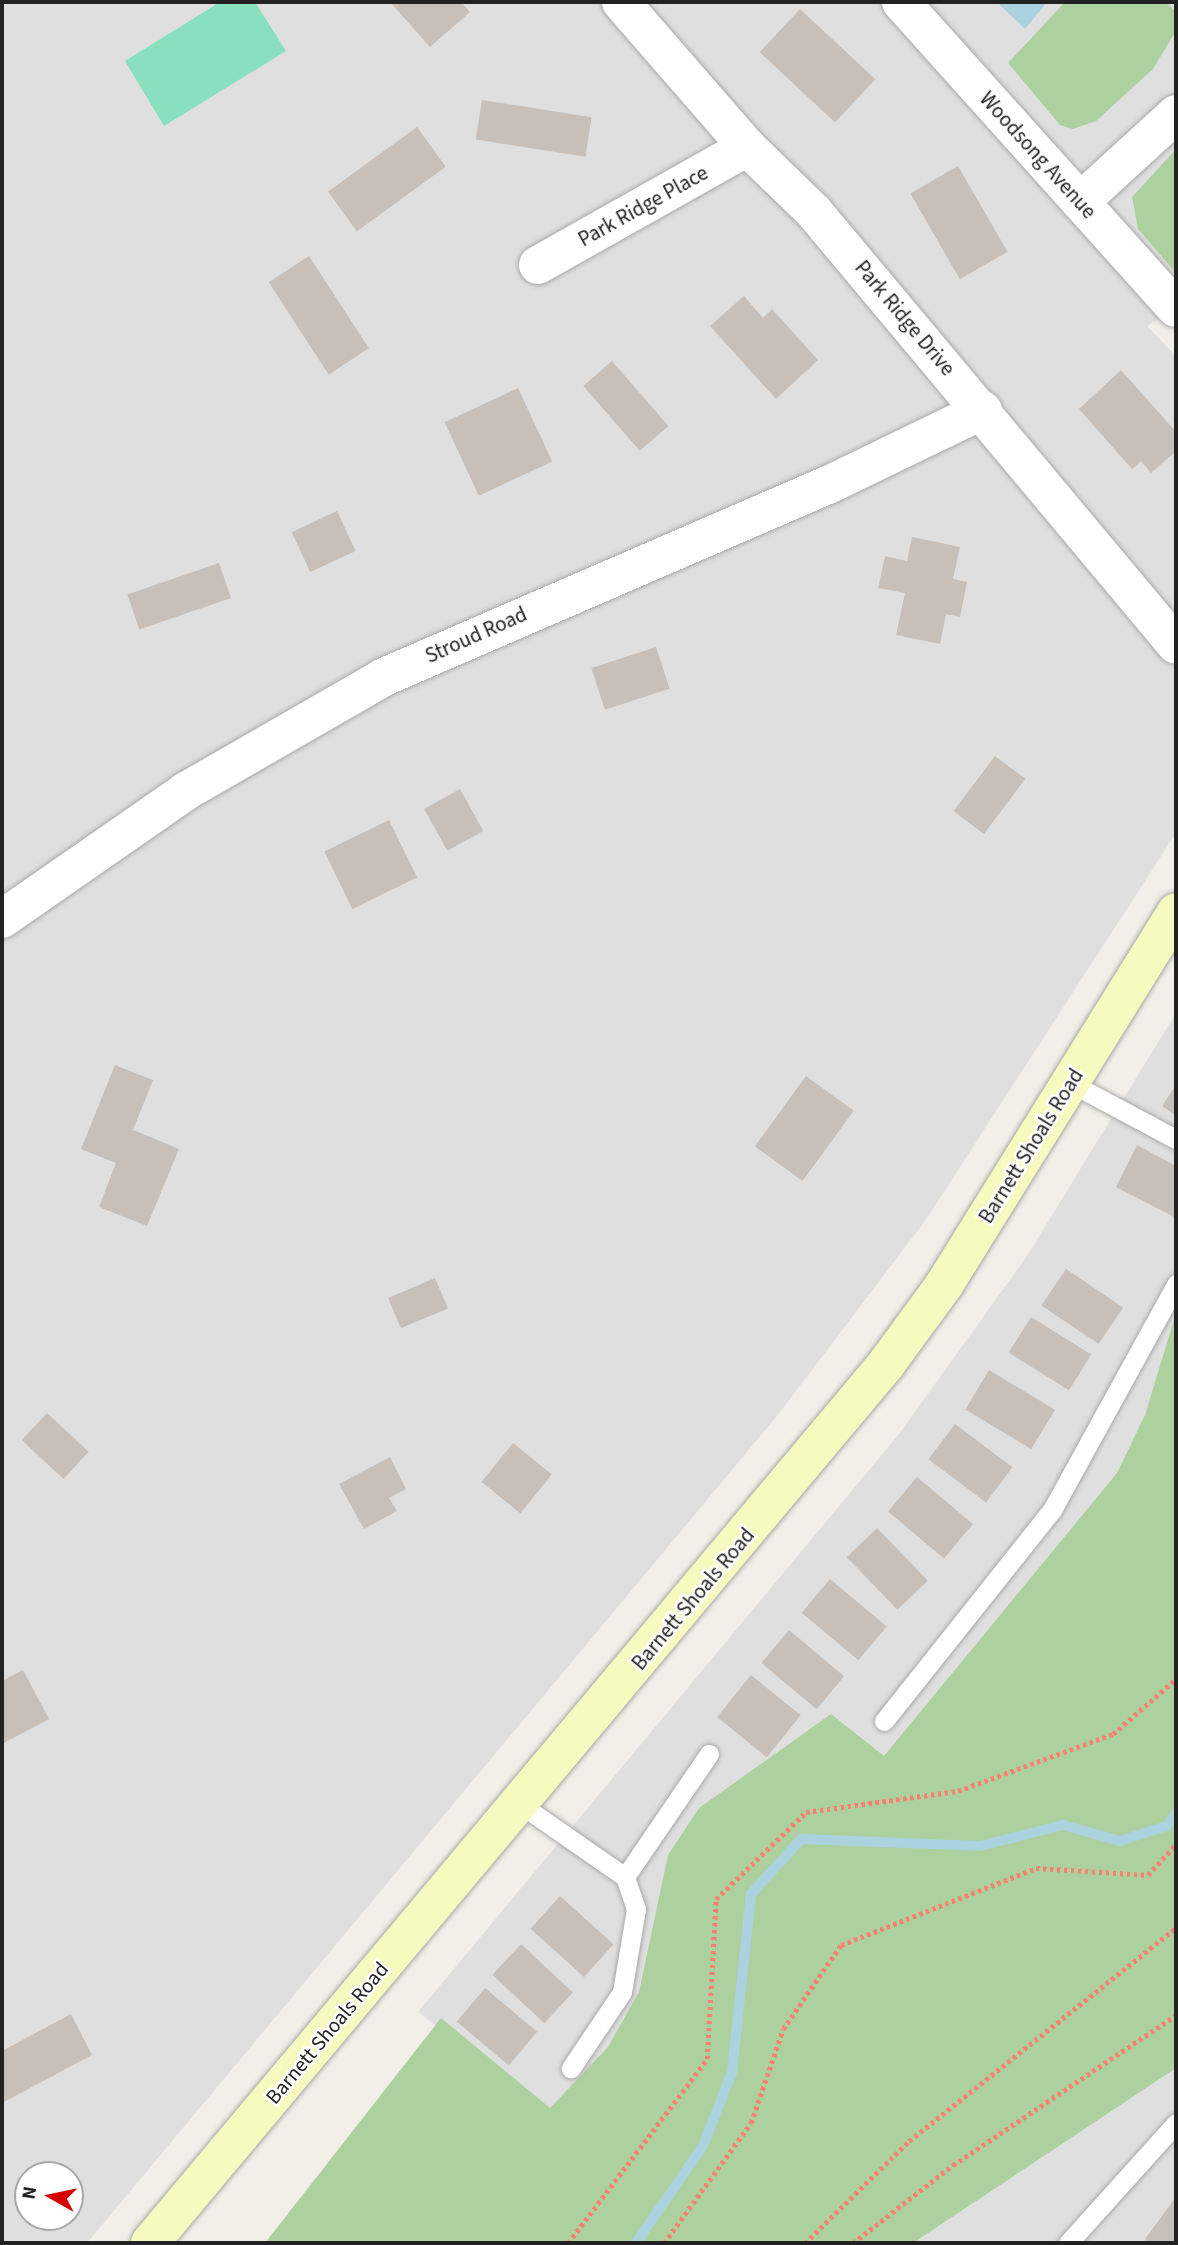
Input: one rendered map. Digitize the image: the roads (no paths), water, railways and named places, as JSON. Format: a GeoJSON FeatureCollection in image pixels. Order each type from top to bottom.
{"type":"FeatureCollection","features":[{"type":"Feature","properties":{"kind":"main road","name":"Barnett Shoals Road"},"geometry":{"type":"LineString","coordinates":[[150,2243],[887,1363],[944,1285],[1176,912]]}},
{"type":"Feature","properties":{"kind":"street","name":"Park Ridge Drive"},"geometry":{"type":"LineString","coordinates":[[621,2],[747,147],[814,212],[1176,645]]}},
{"type":"Feature","properties":{"kind":"street","name":"Woodsong Avenue"},"geometry":{"type":"LineString","coordinates":[[901,2],[1176,308]]}},
{"type":"Feature","properties":{"kind":"street"},"geometry":{"type":"LineString","coordinates":[[1080,202],[1176,114]]}},
{"type":"Feature","properties":{"kind":"street","name":"Park Ridge Place"},"geometry":{"type":"LineString","coordinates":[[538,265],[747,147]]}},
{"type":"Feature","properties":{"kind":"street","name":"Stroud Road"},"geometry":{"type":"LineString","coordinates":[[2,919],[186,791],[384,677],[983,411]]}},
{"type":"Feature","properties":{"kind":"lane"},"geometry":{"type":"LineString","coordinates":[[1071,1083],[1176,1139]]}},
{"type":"Feature","properties":{"kind":"lane"},"geometry":{"type":"LineString","coordinates":[[884,1721],[1052,1510],[1176,1284]]}},
{"type":"Feature","properties":{"kind":"lane"},"geometry":{"type":"LineString","coordinates":[[625,1877],[709,1754]]}},
{"type":"Feature","properties":{"kind":"lane"},"geometry":{"type":"LineString","coordinates":[[520,1804],[625,1877],[636,1909],[622,1992],[571,2068]]}},
{"type":"Feature","properties":{"kind":"lane"},"geometry":{"type":"LineString","coordinates":[[1068,2243],[1176,2123]]}},
{"type":"Feature","properties":{"kind":"water"},"geometry":{"type":"Polygon","coordinates":[[[997,2],[1047,2],[1025,29],[997,2]]]}},
{"type":"Feature","properties":{"kind":"waterway"},"geometry":{"type":"LineString","coordinates":[[636,2243],[703,2146],[732,2072],[751,1894],[801,1839],[980,1846],[1063,1825],[1120,1841],[1167,1826],[1176,1813]]}}]}
